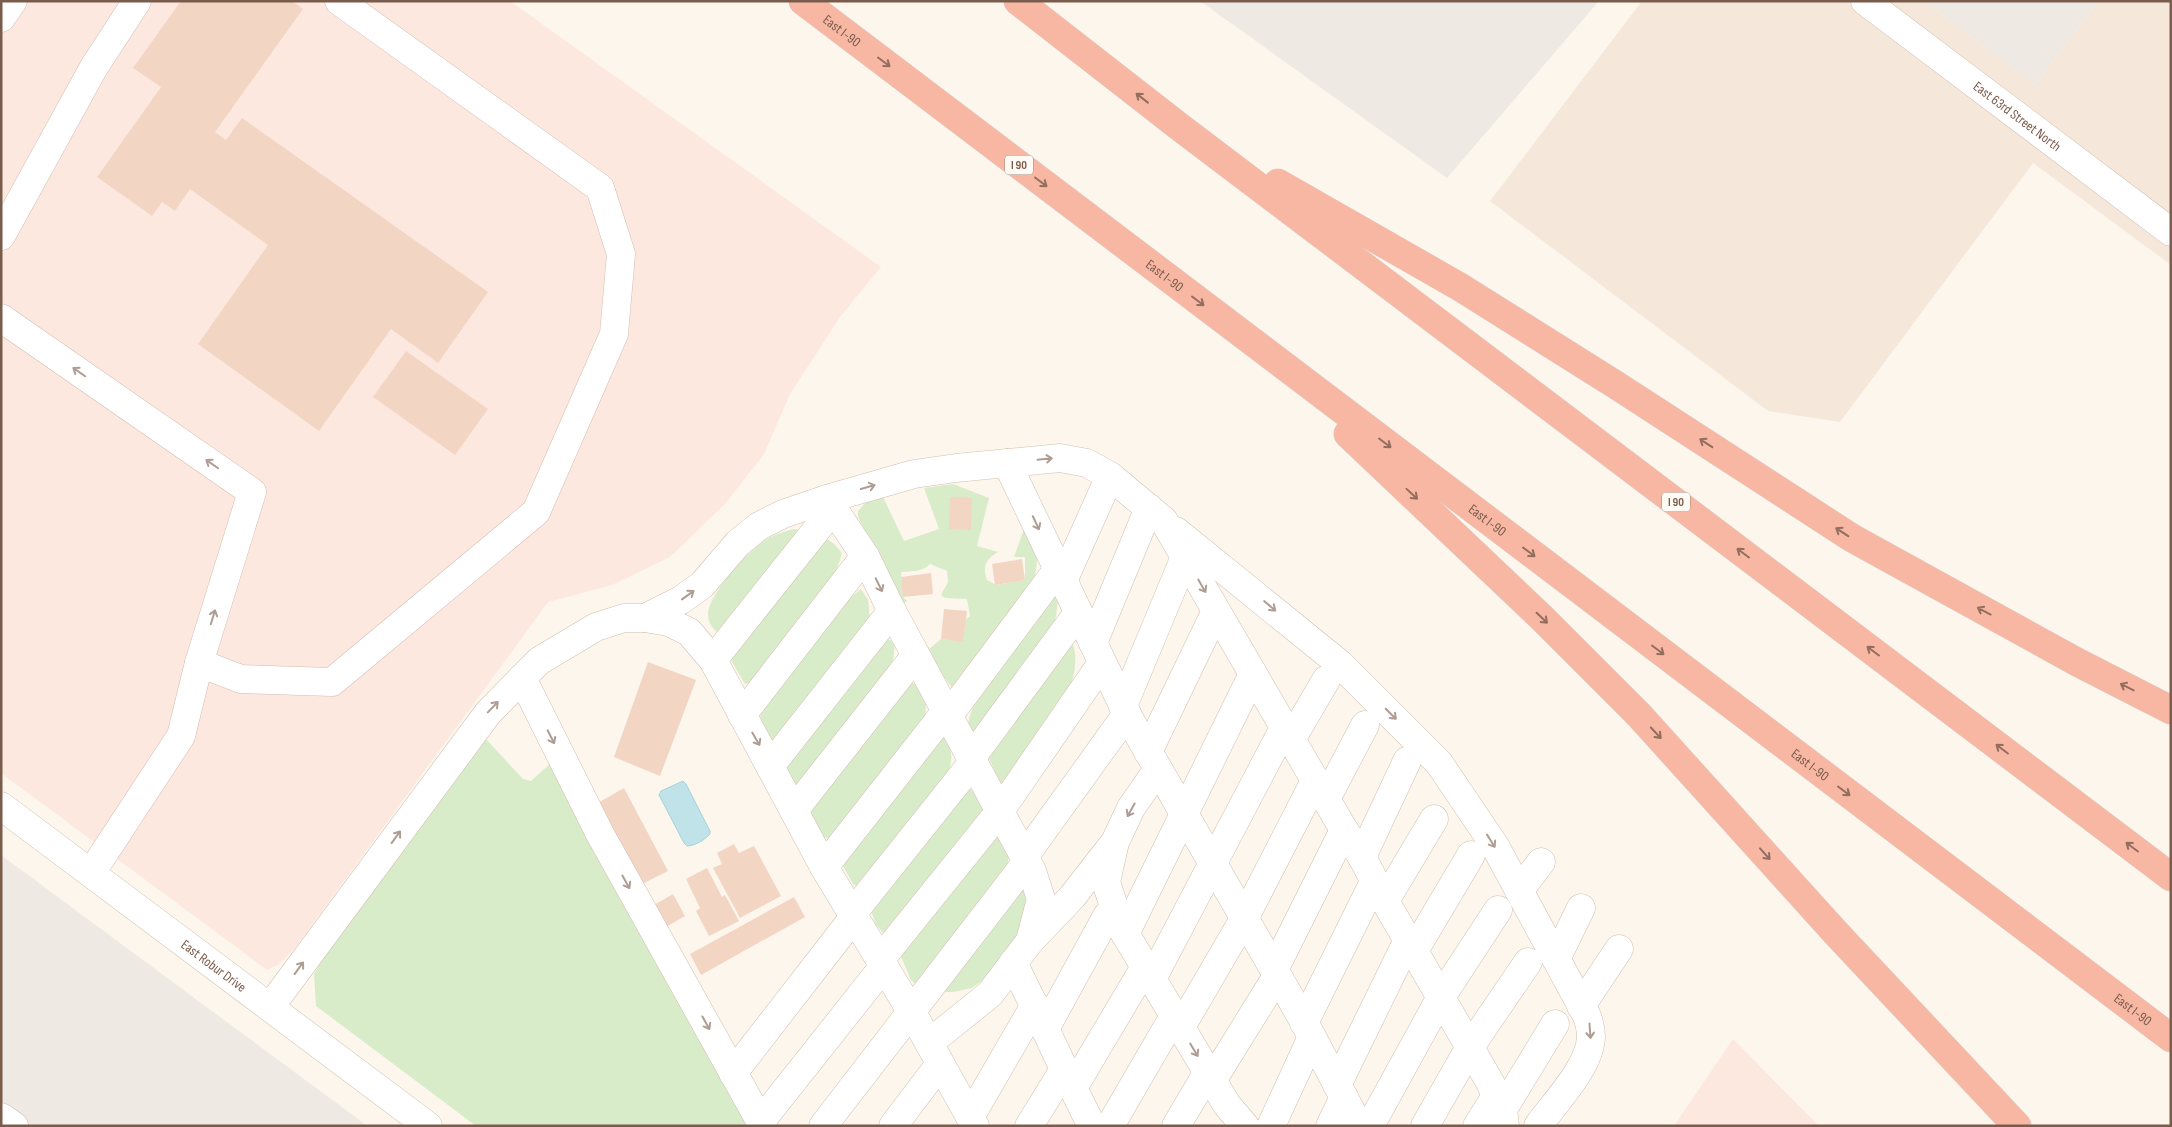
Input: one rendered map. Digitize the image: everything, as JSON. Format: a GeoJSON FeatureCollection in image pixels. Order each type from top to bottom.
{"type":"FeatureCollection","features":[{"type":"Feature","properties":{"kind":"highway","name":"East I-90"},"geometry":{"type":"LineString","coordinates":[[803,1],[2171,1038]]}},
{"type":"Feature","properties":{"kind":"highway","name":"I 90"},"geometry":{"type":"LineString","coordinates":[[1018,1],[1181,128],[2171,877]]}},
{"type":"Feature","properties":{"kind":"highway"},"geometry":{"type":"LineString","coordinates":[[1181,128],[1460,287],[1616,385],[1852,538],[2077,662],[2171,710]]}},
{"type":"Feature","properties":{"kind":"highway"},"geometry":{"type":"LineString","coordinates":[[1235,329],[1433,514],[1639,715],[1835,932],[2017,1126]]}},
{"type":"Feature","properties":{"kind":"street"},"geometry":{"type":"LineString","coordinates":[[1,18],[13,1]]}},
{"type":"Feature","properties":{"kind":"street"},"geometry":{"type":"LineString","coordinates":[[1,236],[94,67],[136,1]]}},
{"type":"Feature","properties":{"kind":"street"},"geometry":{"type":"LineString","coordinates":[[199,663],[241,679],[332,682],[536,512],[614,334],[621,254],[600,188],[339,1]]}},
{"type":"Feature","properties":{"kind":"street","name":"East 63rd Street North"},"geometry":{"type":"LineString","coordinates":[[1865,1],[2171,232]]}},
{"type":"Feature","properties":{"kind":"street"},"geometry":{"type":"LineString","coordinates":[[1,318],[252,492],[199,663],[181,736],[91,872]]}},
{"type":"Feature","properties":{"kind":"street"},"geometry":{"type":"LineString","coordinates":[[645,618],[681,600],[702,585],[738,543],[759,526],[783,514],[830,504],[914,474],[1007,463],[1060,458],[1087,463],[1110,476],[1340,664],[1439,763],[1495,846],[1590,1024],[1589,1049],[1581,1067],[1538,1126]]}},
{"type":"Feature","properties":{"kind":"street"},"geometry":{"type":"LineString","coordinates":[[1007,463],[1125,710],[1276,973],[1359,1126]]}},
{"type":"Feature","properties":{"kind":"street"},"geometry":{"type":"LineString","coordinates":[[824,868],[1060,575],[1110,476]]}},
{"type":"Feature","properties":{"kind":"street"},"geometry":{"type":"LineString","coordinates":[[830,504],[866,556],[892,611],[973,759],[1027,864],[1041,899],[1030,941]]}},
{"type":"Feature","properties":{"kind":"street"},"geometry":{"type":"LineString","coordinates":[[713,660],[830,504]]}},
{"type":"Feature","properties":{"kind":"street"},"geometry":{"type":"LineString","coordinates":[[1156,514],[1185,557],[1320,790],[1362,857],[1380,892],[1470,1048],[1501,1111]]}},
{"type":"Feature","properties":{"kind":"street"},"geometry":{"type":"LineString","coordinates":[[522,678],[600,834],[762,1124],[882,963],[1000,811],[1098,653],[1156,514]]}},
{"type":"Feature","properties":{"kind":"street"},"geometry":{"type":"LineString","coordinates":[[742,715],[866,556]]}},
{"type":"Feature","properties":{"kind":"street"},"geometry":{"type":"LineString","coordinates":[[823,1126],[1027,864],[1125,710],[1185,557]]}},
{"type":"Feature","properties":{"kind":"street"},"geometry":{"type":"LineString","coordinates":[[771,765],[892,611]]}},
{"type":"Feature","properties":{"kind":"street"},"geometry":{"type":"LineString","coordinates":[[894,1126],[935,1053],[990,994],[1030,941],[1072,897],[1114,842],[1153,760],[1216,611]]}},
{"type":"Feature","properties":{"kind":"street"},"geometry":{"type":"LineString","coordinates":[[733,1073],[973,759],[1078,612]]}},
{"type":"Feature","properties":{"kind":"street"},"geometry":{"type":"LineString","coordinates":[[270,1007],[488,713],[539,661],[596,627],[624,618],[645,618],[669,622],[689,632],[713,660],[771,765],[824,868],[935,1053],[967,1120],[1040,1017],[1117,925],[1184,815],[1253,674]]}},
{"type":"Feature","properties":{"kind":"street"},"geometry":{"type":"LineString","coordinates":[[794,809],[916,655]]}},
{"type":"Feature","properties":{"kind":"street"},"geometry":{"type":"LineString","coordinates":[[1029,1126],[1068,1080],[1149,973],[1288,734],[1326,680]]}},
{"type":"Feature","properties":{"kind":"street"},"geometry":{"type":"LineString","coordinates":[[1110,1126],[1244,919],[1320,790],[1365,725]]}},
{"type":"Feature","properties":{"kind":"street"},"geometry":{"type":"LineString","coordinates":[[1362,857],[1407,761]]}},
{"type":"Feature","properties":{"kind":"street","name":"East Robur Drive"},"geometry":{"type":"LineString","coordinates":[[1,806],[428,1126]]}},
{"type":"Feature","properties":{"kind":"street"},"geometry":{"type":"LineString","coordinates":[[1271,1126],[1308,1030],[1380,892],[1434,819]]}},
{"type":"Feature","properties":{"kind":"street"},"geometry":{"type":"LineString","coordinates":[[1176,1126],[1210,1077],[1276,973],[1344,830]]}},
{"type":"Feature","properties":{"kind":"street"},"geometry":{"type":"LineString","coordinates":[[1114,842],[1106,882],[1117,925]]}},
{"type":"Feature","properties":{"kind":"street"},"geometry":{"type":"LineString","coordinates":[[1330,1126],[1340,1091],[1411,945],[1471,855]]}},
{"type":"Feature","properties":{"kind":"street"},"geometry":{"type":"LineString","coordinates":[[1519,891],[1541,862]]}},
{"type":"Feature","properties":{"kind":"street"},"geometry":{"type":"LineString","coordinates":[[1027,864],[1072,897],[1096,908],[1117,925],[1149,973],[1227,1105],[1245,1126]]}},
{"type":"Feature","properties":{"kind":"street"},"geometry":{"type":"LineString","coordinates":[[1556,959],[1581,908]]}},
{"type":"Feature","properties":{"kind":"street"},"geometry":{"type":"LineString","coordinates":[[1370,1126],[1441,997],[1498,910]]}},
{"type":"Feature","properties":{"kind":"street"},"geometry":{"type":"LineString","coordinates":[[1581,1006],[1619,949]]}},
{"type":"Feature","properties":{"kind":"street"},"geometry":{"type":"LineString","coordinates":[[1424,1126],[1470,1048],[1528,962]]}},
{"type":"Feature","properties":{"kind":"street"},"geometry":{"type":"LineString","coordinates":[[1013,963],[1091,1126]]}},
{"type":"Feature","properties":{"kind":"street"},"geometry":{"type":"LineString","coordinates":[[1477,1126],[1501,1111],[1555,1024]]}},
{"type":"Feature","properties":{"kind":"street"},"geometry":{"type":"LineString","coordinates":[[1,1117],[14,1126]]}},
{"type":"Feature","properties":{"kind":"shaded area"},"geometry":{"type":"Polygon","coordinates":[[[1,1],[510,1],[881,267],[840,317],[790,394],[764,454],[725,504],[670,557],[612,585],[548,602],[295,948],[278,965],[267,970],[1,773],[1,1]]]}},
{"type":"Feature","properties":{"kind":"shaded area"},"geometry":{"type":"Polygon","coordinates":[[[1200,1],[1599,1],[1447,178],[1200,1]]]}},
{"type":"Feature","properties":{"kind":"shaded area"},"geometry":{"type":"Polygon","coordinates":[[[1642,1],[1924,1],[2035,85],[2098,1],[2171,1],[2171,265],[2033,163],[1840,422],[1768,411],[1490,201],[1642,1]]]}},
{"type":"Feature","properties":{"kind":"shaded area"},"geometry":{"type":"Polygon","coordinates":[[[1924,1],[2098,1],[2035,85],[1924,1]]]}},
{"type":"Feature","properties":{"kind":"shaded area"},"geometry":{"type":"Polygon","coordinates":[[[1,855],[358,1119],[367,1126],[1,1126],[1,855]]]}},
{"type":"Feature","properties":{"kind":"shaded area"},"geometry":{"type":"Polygon","coordinates":[[[1733,1039],[1819,1126],[1674,1126],[1733,1039]]]}},
{"type":"Feature","properties":{"kind":"green space"},"geometry":{"type":"Polygon","coordinates":[[[953,484],[989,498],[977,546],[998,552],[986,563],[987,580],[996,585],[1025,580],[1025,557],[1014,557],[1024,529],[1035,549],[1037,567],[1033,582],[953,689],[939,671],[928,650],[941,639],[963,641],[965,620],[970,616],[967,599],[945,598],[941,595],[948,582],[947,571],[930,564],[920,570],[901,572],[903,597],[907,601],[902,605],[858,517],[858,511],[869,499],[883,497],[904,541],[939,529],[924,488],[953,484]]]}},
{"type":"Feature","properties":{"kind":"green space"},"geometry":{"type":"Polygon","coordinates":[[[794,529],[800,530],[718,634],[710,623],[708,614],[709,606],[719,588],[760,543],[774,535],[794,529]]]}},
{"type":"Feature","properties":{"kind":"green space"},"geometry":{"type":"Polygon","coordinates":[[[823,536],[842,553],[833,582],[752,682],[745,684],[731,660],[732,654],[823,536]]]}},
{"type":"Feature","properties":{"kind":"green space"},"geometry":{"type":"Polygon","coordinates":[[[861,589],[868,600],[870,618],[775,741],[770,740],[760,718],[762,709],[850,598],[861,589]]]}},
{"type":"Feature","properties":{"kind":"green space"},"geometry":{"type":"Polygon","coordinates":[[[1052,594],[1058,601],[1055,622],[979,730],[972,731],[968,725],[980,692],[1003,657],[1052,594]]]}},
{"type":"Feature","properties":{"kind":"green space"},"geometry":{"type":"Polygon","coordinates":[[[888,639],[895,643],[893,661],[896,667],[799,787],[789,776],[783,762],[852,674],[888,639]]]}},
{"type":"Feature","properties":{"kind":"green space"},"geometry":{"type":"Polygon","coordinates":[[[1072,643],[1075,665],[1067,697],[1050,724],[1002,787],[988,756],[1072,643]]]}},
{"type":"Feature","properties":{"kind":"green space"},"geometry":{"type":"Polygon","coordinates":[[[913,683],[919,685],[926,704],[925,719],[830,839],[820,836],[809,817],[811,805],[908,686],[913,683]]]}},
{"type":"Feature","properties":{"kind":"green space"},"geometry":{"type":"Polygon","coordinates":[[[943,737],[951,752],[950,768],[946,779],[857,886],[853,884],[842,864],[943,737]]]}},
{"type":"Feature","properties":{"kind":"green space"},"geometry":{"type":"Polygon","coordinates":[[[485,738],[523,779],[531,781],[552,762],[750,1126],[476,1126],[316,1006],[314,974],[335,939],[485,738]]]}},
{"type":"Feature","properties":{"kind":"green space"},"geometry":{"type":"Polygon","coordinates":[[[965,786],[973,791],[979,799],[985,818],[889,939],[876,925],[871,910],[965,786]]]}},
{"type":"Feature","properties":{"kind":"green space"},"geometry":{"type":"Polygon","coordinates":[[[995,833],[1009,855],[1007,867],[917,985],[911,980],[899,952],[995,833]]]}},
{"type":"Feature","properties":{"kind":"green space"},"geometry":{"type":"Polygon","coordinates":[[[1023,888],[1028,891],[1025,926],[993,973],[972,988],[954,992],[939,992],[1023,888]]]}},
{"type":"Feature","properties":{"kind":"water"},"geometry":{"type":"Polygon","coordinates":[[[683,781],[710,831],[710,834],[702,840],[687,846],[659,795],[661,791],[683,781]]]}},
{"type":"Feature","properties":{"kind":"building"},"geometry":{"type":"Polygon","coordinates":[[[181,1],[292,1],[303,9],[215,132],[226,140],[242,118],[488,292],[438,363],[391,329],[319,431],[198,344],[268,245],[190,189],[175,211],[162,202],[152,216],[97,177],[161,87],[133,68],[181,1]]]}},
{"type":"Feature","properties":{"kind":"building"},"geometry":{"type":"Polygon","coordinates":[[[406,351],[488,409],[455,455],[373,397],[406,351]]]}},
{"type":"Feature","properties":{"kind":"building"},"geometry":{"type":"Polygon","coordinates":[[[950,497],[972,498],[971,530],[949,529],[950,497]]]}},
{"type":"Feature","properties":{"kind":"building"},"geometry":{"type":"Polygon","coordinates":[[[1022,559],[1025,580],[995,585],[992,564],[1022,559]]]}},
{"type":"Feature","properties":{"kind":"building"},"geometry":{"type":"Polygon","coordinates":[[[931,573],[933,594],[903,597],[901,577],[931,573]]]}},
{"type":"Feature","properties":{"kind":"building"},"geometry":{"type":"Polygon","coordinates":[[[944,609],[967,611],[963,642],[941,639],[944,609]]]}},
{"type":"Feature","properties":{"kind":"building"},"geometry":{"type":"Polygon","coordinates":[[[648,662],[696,680],[660,776],[614,757],[648,662]]]}},
{"type":"Feature","properties":{"kind":"building"},"geometry":{"type":"Polygon","coordinates":[[[624,788],[668,871],[638,886],[596,804],[624,788]]]}},
{"type":"Feature","properties":{"kind":"building"},"geometry":{"type":"Polygon","coordinates":[[[734,844],[739,853],[754,846],[781,896],[740,918],[713,868],[722,864],[717,853],[734,844]]]}},
{"type":"Feature","properties":{"kind":"building"},"geometry":{"type":"Polygon","coordinates":[[[707,868],[722,897],[725,895],[739,921],[709,936],[696,911],[700,908],[686,879],[707,868]]]}},
{"type":"Feature","properties":{"kind":"building"},"geometry":{"type":"Polygon","coordinates":[[[673,894],[685,916],[666,927],[654,905],[673,894]]]}},
{"type":"Feature","properties":{"kind":"building"},"geometry":{"type":"Polygon","coordinates":[[[794,897],[805,917],[701,975],[690,954],[794,897]]]}}]}
